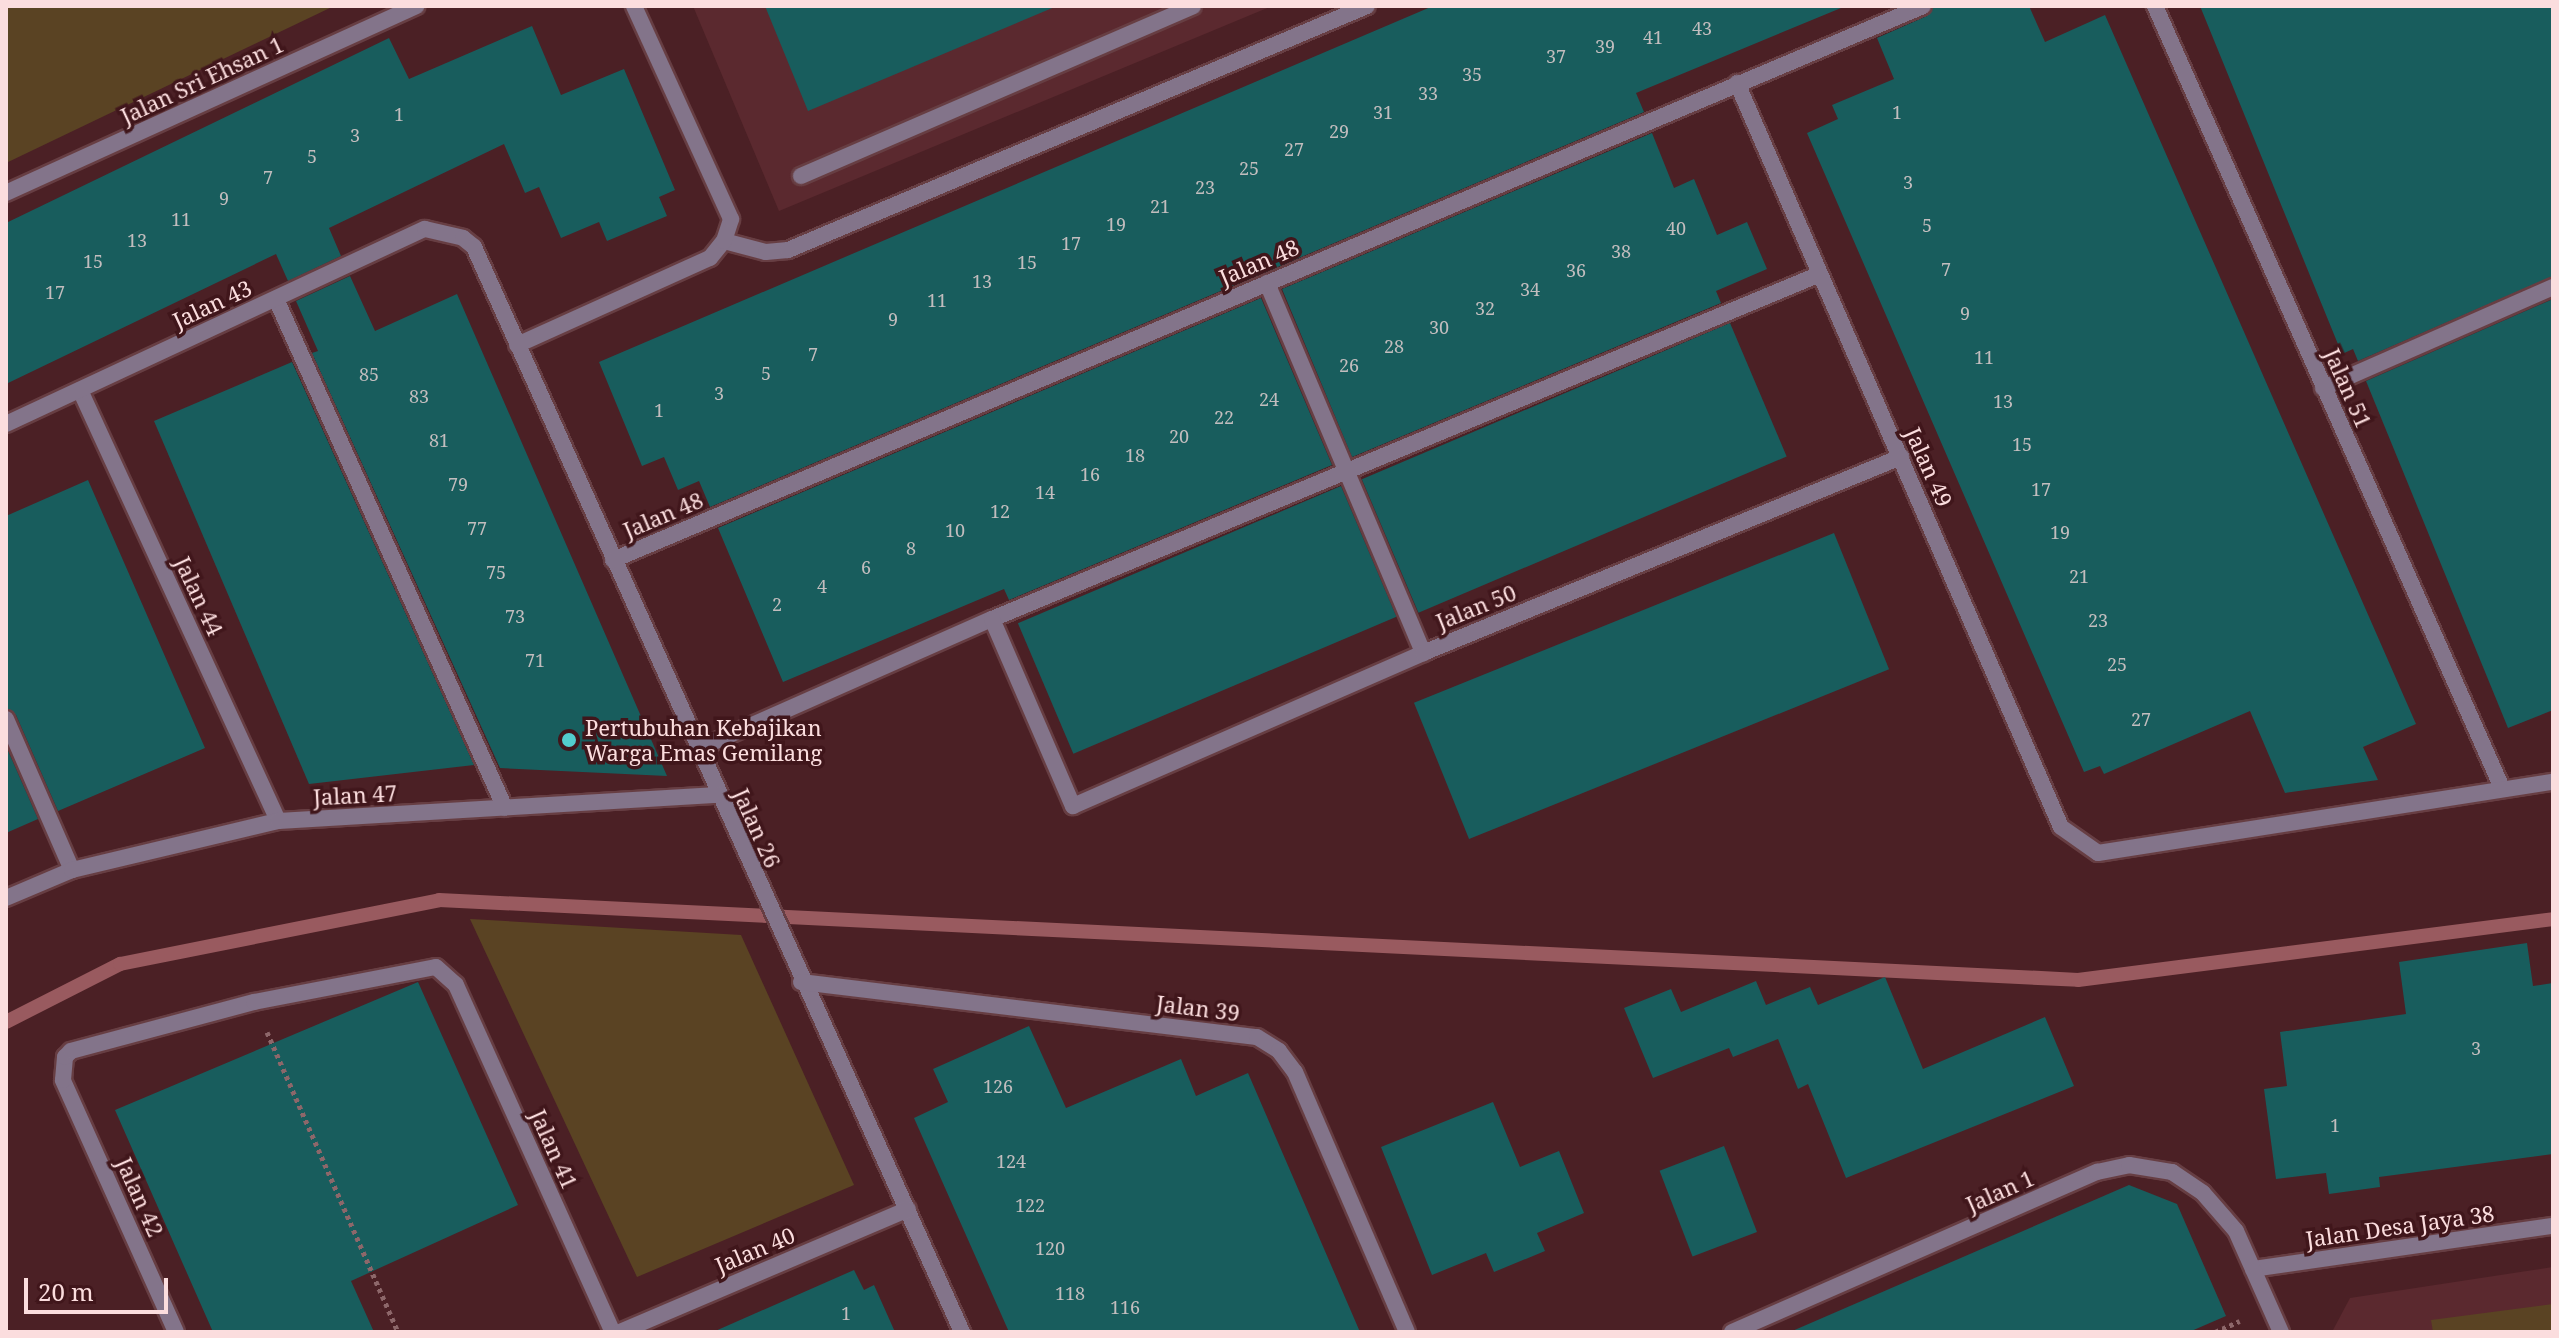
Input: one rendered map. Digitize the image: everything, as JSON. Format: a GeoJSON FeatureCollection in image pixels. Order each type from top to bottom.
{"type":"FeatureCollection","features":[{"type":"Feature","properties":{"kind":"street","name":"Jalan Sri Ehsan 1"},"geometry":{"type":"LineString","coordinates":[[6,193],[416,6]]}},
{"type":"Feature","properties":{"kind":"street"},"geometry":{"type":"LineString","coordinates":[[517,345],[710,258],[724,241],[731,219],[634,6]]}},
{"type":"Feature","properties":{"kind":"street"},"geometry":{"type":"LineString","coordinates":[[801,176],[1193,6]]}},
{"type":"Feature","properties":{"kind":"street"},"geometry":{"type":"LineString","coordinates":[[724,241],[766,252],[788,250],[1367,6]]}},
{"type":"Feature","properties":{"kind":"street","name":"Jalan 48"},"geometry":{"type":"LineString","coordinates":[[613,560],[1923,6]]}},
{"type":"Feature","properties":{"kind":"street","name":"Jalan 51"},"geometry":{"type":"LineString","coordinates":[[2155,6],[2502,788]]}},
{"type":"Feature","properties":{"kind":"street","name":"Jalan 49"},"geometry":{"type":"LineString","coordinates":[[1737,83],[2061,827],[2098,853],[2502,788]]}},
{"type":"Feature","properties":{"kind":"street","name":"Jalan 43"},"geometry":{"type":"LineString","coordinates":[[6,424],[425,229],[437,229]]}},
{"type":"Feature","properties":{"kind":"street","name":"Jalan 26"},"geometry":{"type":"LineString","coordinates":[[437,229],[474,247],[791,961],[908,1209],[962,1332]]}},
{"type":"Feature","properties":{"kind":"street"},"geometry":{"type":"LineString","coordinates":[[698,749],[992,619],[1820,274]]}},
{"type":"Feature","properties":{"kind":"street"},"geometry":{"type":"LineString","coordinates":[[1267,283],[1423,653]]}},
{"type":"Feature","properties":{"kind":"street"},"geometry":{"type":"LineString","coordinates":[[2323,388],[2553,287]]}},
{"type":"Feature","properties":{"kind":"street"},"geometry":{"type":"LineString","coordinates":[[276,299],[505,808]]}},
{"type":"Feature","properties":{"kind":"street","name":"Jalan 44"},"geometry":{"type":"LineString","coordinates":[[80,390],[278,821]]}},
{"type":"Feature","properties":{"kind":"street","name":"Jalan 50"},"geometry":{"type":"LineString","coordinates":[[992,619],[1073,806],[1423,653],[1901,457]]}},
{"type":"Feature","properties":{"kind":"street"},"geometry":{"type":"LineString","coordinates":[[6,719],[72,870]]}},
{"type":"Feature","properties":{"kind":"street"},"geometry":{"type":"LineString","coordinates":[[2502,788],[2553,782]]}},
{"type":"Feature","properties":{"kind":"street","name":"Jalan 47"},"geometry":{"type":"LineString","coordinates":[[6,898],[72,870],[278,821],[718,795]]}},
{"type":"Feature","properties":{"kind":"street","name":"Jalan 41"},"geometry":{"type":"LineString","coordinates":[[254,1002],[436,967],[456,985],[613,1332]]}},
{"type":"Feature","properties":{"kind":"street","name":"Jalan 39"},"geometry":{"type":"LineString","coordinates":[[801,982],[1257,1037],[1279,1051],[1295,1072],[1407,1332]]}},
{"type":"Feature","properties":{"kind":"street","name":"Jalan 42"},"geometry":{"type":"LineString","coordinates":[[176,1332],[63,1080],[62,1066],[71,1051],[254,1002]]}},
{"type":"Feature","properties":{"kind":"street","name":"Jalan 1"},"geometry":{"type":"LineString","coordinates":[[1732,1332],[2097,1172],[2129,1165],[2172,1172],[2203,1193],[2236,1231],[2281,1332]]}},
{"type":"Feature","properties":{"kind":"street","name":"Jalan 40"},"geometry":{"type":"LineString","coordinates":[[620,1332],[908,1209]]}},
{"type":"Feature","properties":{"kind":"street","name":"Jalan Desa Jaya 38"},"geometry":{"type":"LineString","coordinates":[[2253,1269],[2553,1226]]}},
{"type":"Feature","properties":{"kind":"path"},"geometry":{"type":"LineString","coordinates":[[254,1002],[398,1332]]}},
{"type":"Feature","properties":{"kind":"shaded area"},"geometry":{"type":"Polygon","coordinates":[[[6,6],[334,6],[6,163],[6,6]]]}},
{"type":"Feature","properties":{"kind":"shaded area"},"geometry":{"type":"Polygon","coordinates":[[[693,6],[1272,6],[779,211],[693,6]]]}},
{"type":"Feature","properties":{"kind":"shaded area"},"geometry":{"type":"Polygon","coordinates":[[[470,919],[741,935],[854,1185],[637,1277],[470,919]]]}},
{"type":"Feature","properties":{"kind":"shaded area"},"geometry":{"type":"Polygon","coordinates":[[[2553,1267],[2553,1332],[2332,1332],[2350,1298],[2553,1267]]]}},
{"type":"Feature","properties":{"kind":"shaded area"},"geometry":{"type":"Polygon","coordinates":[[[2553,1304],[2553,1332],[2433,1332],[2431,1320],[2553,1304]]]}},
{"type":"Feature","properties":{"kind":"building"},"geometry":{"type":"Polygon","coordinates":[[[765,6],[1057,6],[808,111],[765,6]]]}},
{"type":"Feature","properties":{"kind":"building"},"geometry":{"type":"Polygon","coordinates":[[[1433,6],[1841,8],[1636,93],[1644,112],[710,507],[699,481],[678,490],[664,457],[642,466],[599,362],[1433,6]]]}},
{"type":"Feature","properties":{"kind":"building"},"geometry":{"type":"Polygon","coordinates":[[[1934,6],[2029,6],[2045,42],[2105,15],[2416,724],[2363,747],[2378,780],[2285,793],[2250,711],[2104,774],[2100,766],[2084,772],[1807,133],[1838,119],[1832,105],[1894,79],[1877,38],[1927,16],[1934,6]]]}},
{"type":"Feature","properties":{"kind":"building"},"geometry":{"type":"Polygon","coordinates":[[[2200,6],[2553,6],[2553,276],[2358,361],[2353,349],[2342,354],[2200,6]]]}},
{"type":"Feature","properties":{"kind":"building"},"geometry":{"type":"Polygon","coordinates":[[[532,26],[561,95],[624,69],[675,190],[659,197],[667,216],[607,241],[599,222],[561,238],[539,187],[525,193],[504,144],[329,228],[341,256],[288,281],[276,254],[6,384],[6,223],[389,38],[409,79],[532,26]]]}},
{"type":"Feature","properties":{"kind":"building"},"geometry":{"type":"Polygon","coordinates":[[[1652,133],[1674,188],[1694,179],[1717,235],[1747,222],[1767,269],[1716,291],[1721,303],[1352,457],[1282,289],[1652,133]]]}},
{"type":"Feature","properties":{"kind":"building"},"geometry":{"type":"Polygon","coordinates":[[[350,276],[375,331],[457,294],[667,776],[500,768],[312,353],[318,351],[296,301],[350,276]]]}},
{"type":"Feature","properties":{"kind":"building"},"geometry":{"type":"Polygon","coordinates":[[[1261,298],[1332,465],[1009,600],[1004,589],[783,682],[718,528],[1261,298]]]}},
{"type":"Feature","properties":{"kind":"building"},"geometry":{"type":"Polygon","coordinates":[[[2553,299],[2553,710],[2508,728],[2366,381],[2553,299]]]}},
{"type":"Feature","properties":{"kind":"building"},"geometry":{"type":"Polygon","coordinates":[[[1730,323],[1787,456],[1418,613],[1362,479],[1730,323]]]}},
{"type":"Feature","properties":{"kind":"building"},"geometry":{"type":"Polygon","coordinates":[[[292,362],[474,765],[309,784],[154,421],[292,362]]]}},
{"type":"Feature","properties":{"kind":"building"},"geometry":{"type":"Polygon","coordinates":[[[88,480],[205,748],[58,811],[16,715],[6,708],[6,516],[88,480]]]}},
{"type":"Feature","properties":{"kind":"building"},"geometry":{"type":"Polygon","coordinates":[[[1341,486],[1396,617],[1073,754],[1018,623],[1341,486]]]}},
{"type":"Feature","properties":{"kind":"building"},"geometry":{"type":"Polygon","coordinates":[[[1834,533],[1889,669],[1469,839],[1414,703],[1834,533]]]}},
{"type":"Feature","properties":{"kind":"building"},"geometry":{"type":"Polygon","coordinates":[[[6,746],[38,819],[6,833],[6,746]]]}},
{"type":"Feature","properties":{"kind":"building"},"geometry":{"type":"Polygon","coordinates":[[[2527,943],[2533,986],[2553,983],[2553,1154],[2379,1177],[2380,1187],[2329,1194],[2326,1173],[2276,1179],[2264,1089],[2287,1086],[2280,1032],[2406,1014],[2399,962],[2527,943]]]}},
{"type":"Feature","properties":{"kind":"building"},"geometry":{"type":"Polygon","coordinates":[[[1885,977],[1923,1069],[2045,1017],[2074,1086],[1846,1178],[1808,1084],[1798,1089],[1778,1039],[1733,1057],[1729,1048],[1653,1078],[1624,1008],[1671,989],[1681,1012],[1756,981],[1766,1005],[1810,987],[1818,1005],[1885,977]]]}},
{"type":"Feature","properties":{"kind":"building"},"geometry":{"type":"Polygon","coordinates":[[[418,982],[518,1205],[351,1281],[374,1332],[213,1332],[115,1110],[418,982]]]}},
{"type":"Feature","properties":{"kind":"building"},"geometry":{"type":"Polygon","coordinates":[[[1029,1026],[1066,1108],[1181,1059],[1196,1096],[1248,1073],[1360,1332],[1009,1332],[914,1118],[948,1102],[933,1069],[1029,1026]]]}},
{"type":"Feature","properties":{"kind":"building"},"geometry":{"type":"Polygon","coordinates":[[[1493,1102],[1520,1167],[1559,1151],[1584,1213],[1537,1233],[1545,1251],[1494,1272],[1486,1253],[1432,1275],[1381,1147],[1493,1102]]]}},
{"type":"Feature","properties":{"kind":"building"},"geometry":{"type":"Polygon","coordinates":[[[1724,1146],[1757,1232],[1693,1257],[1660,1171],[1724,1146]]]}},
{"type":"Feature","properties":{"kind":"building"},"geometry":{"type":"Polygon","coordinates":[[[2129,1185],[2177,1204],[2226,1316],[2189,1332],[1790,1332],[2129,1185]]]}},
{"type":"Feature","properties":{"kind":"building"},"geometry":{"type":"Polygon","coordinates":[[[854,1270],[864,1290],[874,1285],[895,1332],[713,1332],[854,1270]]]}},
{"type":"Feature","properties":{"kind":"waterway"},"geometry":{"type":"LineString","coordinates":[[6,1022],[120,964],[439,900],[2078,980],[2553,919]]}},
{"type":"Feature","properties":{"kind":"place","name":"Pertubuhan Kebajikan Warga Emas Gemilang"},"geometry":{"type":"Point","coordinates":[569,740]}}]}
